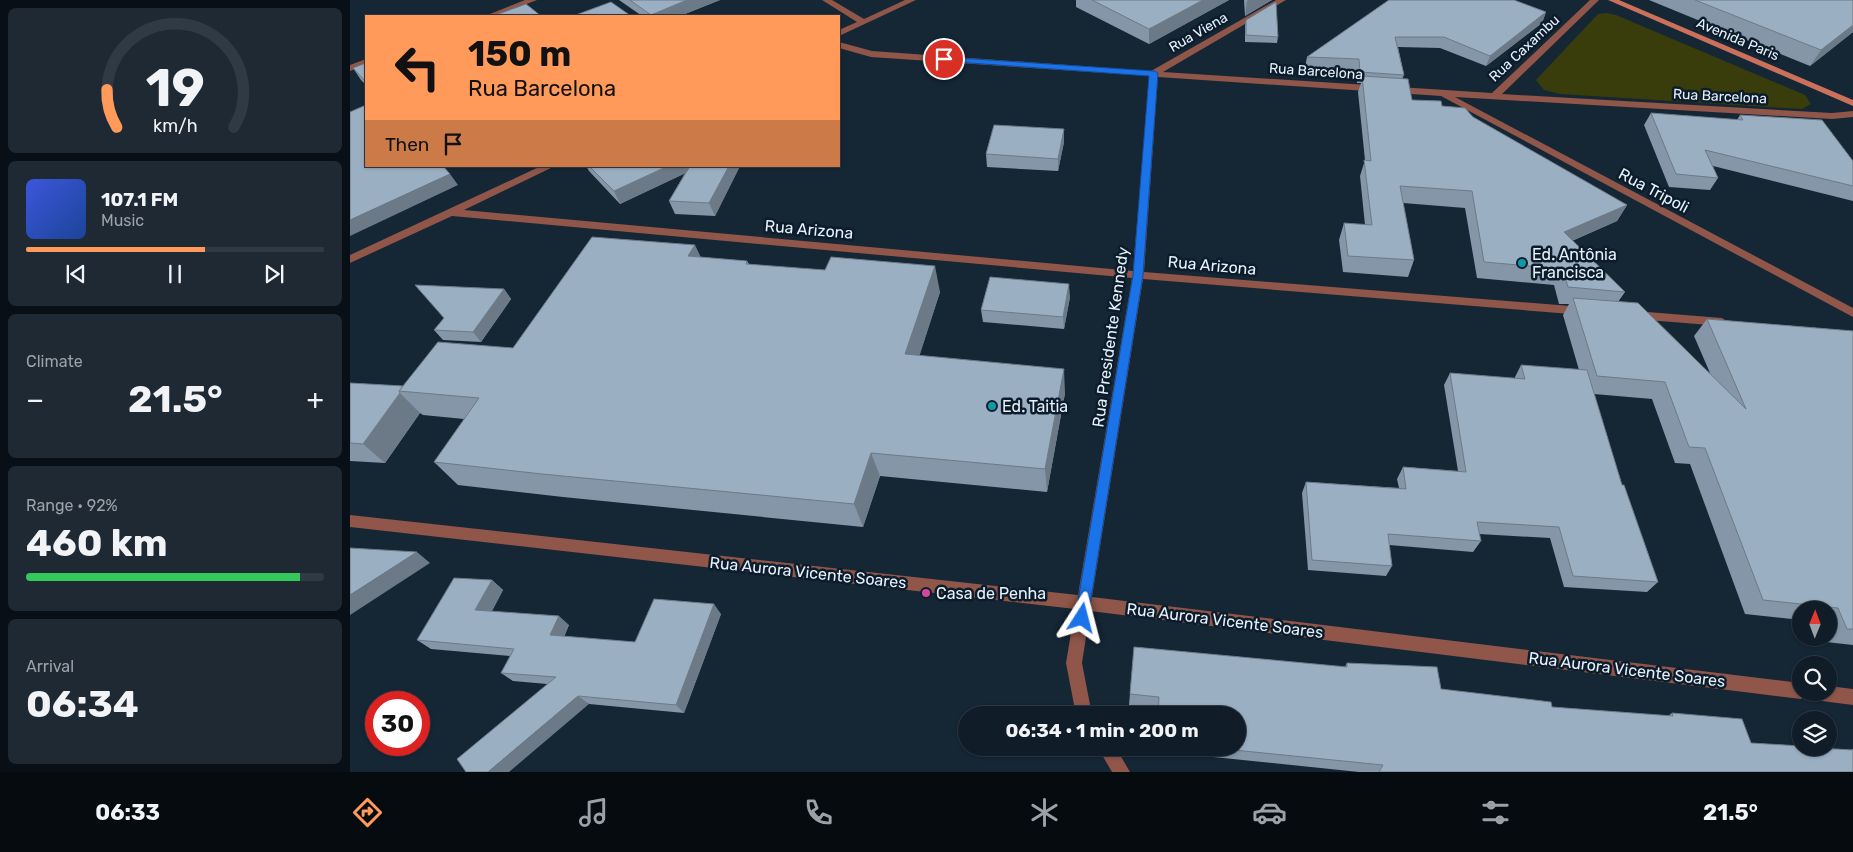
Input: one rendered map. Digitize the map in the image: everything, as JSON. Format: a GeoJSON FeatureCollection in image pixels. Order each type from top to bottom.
{"type":"FeatureCollection","features":[{"type":"Feature","properties":{"kind":"street"},"geometry":{"type":"LineString","coordinates":[[492,15],[532,0]]}},
{"type":"Feature","properties":{"kind":"street"},"geometry":{"type":"LineString","coordinates":[[826,0],[864,22]]}},
{"type":"Feature","properties":{"kind":"street"},"geometry":{"type":"LineString","coordinates":[[840,34],[912,0]]}},
{"type":"Feature","properties":{"kind":"street","name":"Rua Viena"},"geometry":{"type":"LineString","coordinates":[[1154,73],[1282,0]]}},
{"type":"Feature","properties":{"kind":"street","name":"Rua Caxambu"},"geometry":{"type":"LineString","coordinates":[[1494,96],[1596,0]]}},
{"type":"Feature","properties":{"kind":"street","name":"Avenida Paris"},"geometry":{"type":"LineString","coordinates":[[1612,0],[1853,103]]}},
{"type":"Feature","properties":{"kind":"street","name":"Rua Barcelona"},"geometry":{"type":"LineString","coordinates":[[840,45],[871,54],[1441,93],[1822,116],[1853,114]]}},
{"type":"Feature","properties":{"kind":"street"},"geometry":{"type":"LineString","coordinates":[[350,68],[365,62]]}},
{"type":"Feature","properties":{"kind":"street","name":"Rua Presidente Kennedy"},"geometry":{"type":"LineString","coordinates":[[1082,706],[1074,663],[1138,275],[1154,73]]}},
{"type":"Feature","properties":{"kind":"street","name":"Rua Tripoli"},"geometry":{"type":"LineString","coordinates":[[1441,93],[1853,313]]}},
{"type":"Feature","properties":{"kind":"street"},"geometry":{"type":"LineString","coordinates":[[350,259],[548,167]]}},
{"type":"Feature","properties":{"kind":"street","name":"Rua Arizona"},"geometry":{"type":"LineString","coordinates":[[450,212],[1138,275],[1595,312]]}},
{"type":"Feature","properties":{"kind":"street"},"geometry":{"type":"LineString","coordinates":[[1624,314],[1734,323]]}},
{"type":"Feature","properties":{"kind":"street","name":"Rua Aurora Vicente Soares"},"geometry":{"type":"LineString","coordinates":[[350,521],[1084,603],[1792,690]]}},
{"type":"Feature","properties":{"kind":"street"},"geometry":{"type":"LineString","coordinates":[[1837,695],[1853,697]]}},
{"type":"Feature","properties":{"kind":"street"},"geometry":{"type":"LineString","coordinates":[[1111,756],[1122,772]]}},
{"type":"Feature","properties":{"kind":"green space"},"geometry":{"type":"Polygon","coordinates":[[[1598,14],[1616,15],[1805,95],[1811,104],[1802,109],[1560,94],[1544,90],[1536,80],[1598,14]]]}},
{"type":"Feature","properties":{"kind":"building"},"geometry":{"type":"Polygon","coordinates":[[[630,0],[687,0],[651,15],[630,0]]]}},
{"type":"Feature","properties":{"kind":"building"},"geometry":{"type":"Polygon","coordinates":[[[1092,0],[1203,0],[1149,29],[1092,0]]]}},
{"type":"Feature","properties":{"kind":"building"},"geometry":{"type":"Polygon","coordinates":[[[1389,0],[1514,0],[1546,12],[1490,56],[1444,37],[1395,37],[1404,75],[1360,72],[1359,59],[1307,57],[1389,0]]]}},
{"type":"Feature","properties":{"kind":"building"},"geometry":{"type":"Polygon","coordinates":[[[1695,0],[1853,0],[1853,25],[1821,50],[1695,0]]]}},
{"type":"Feature","properties":{"kind":"building"},"geometry":{"type":"Polygon","coordinates":[[[611,2],[630,15],[576,15],[611,2]]]}},
{"type":"Feature","properties":{"kind":"building"},"geometry":{"type":"Polygon","coordinates":[[[1276,2],[1278,37],[1246,35],[1246,20],[1276,2]]]}},
{"type":"Feature","properties":{"kind":"building"},"geometry":{"type":"Polygon","coordinates":[[[526,4],[540,15],[496,15],[526,4]]]}},
{"type":"Feature","properties":{"kind":"building"},"geometry":{"type":"Polygon","coordinates":[[[365,63],[365,81],[353,68],[365,63]]]}},
{"type":"Feature","properties":{"kind":"building"},"geometry":{"type":"Polygon","coordinates":[[[1362,76],[1408,79],[1412,100],[1441,101],[1442,106],[1465,108],[1473,117],[1627,205],[1564,232],[1625,292],[1568,287],[1563,269],[1484,262],[1472,191],[1400,186],[1414,260],[1348,256],[1344,223],[1372,225],[1364,160],[1371,161],[1362,76]]]}},
{"type":"Feature","properties":{"kind":"building"},"geometry":{"type":"Polygon","coordinates":[[[365,105],[365,167],[444,167],[450,174],[350,220],[350,112],[365,105]]]}},
{"type":"Feature","properties":{"kind":"building"},"geometry":{"type":"Polygon","coordinates":[[[1651,113],[1743,120],[1740,115],[1822,120],[1853,161],[1853,186],[1705,150],[1718,178],[1676,174],[1651,113]]]}},
{"type":"Feature","properties":{"kind":"building"},"geometry":{"type":"Polygon","coordinates":[[[994,125],[1064,129],[1058,159],[986,154],[994,125]]]}},
{"type":"Feature","properties":{"kind":"building"},"geometry":{"type":"Polygon","coordinates":[[[590,167],[666,167],[614,191],[590,167]]]}},
{"type":"Feature","properties":{"kind":"building"},"geometry":{"type":"Polygon","coordinates":[[[689,167],[728,167],[709,203],[669,201],[689,167]]]}},
{"type":"Feature","properties":{"kind":"building"},"geometry":{"type":"Polygon","coordinates":[[[592,237],[695,245],[688,256],[747,261],[746,264],[825,270],[831,257],[935,266],[905,354],[1064,369],[1045,469],[871,453],[854,504],[434,462],[479,398],[399,391],[438,342],[513,348],[592,237]]]}},
{"type":"Feature","properties":{"kind":"building"},"geometry":{"type":"Polygon","coordinates":[[[990,277],[1069,284],[1063,317],[981,310],[990,277]]]}},
{"type":"Feature","properties":{"kind":"building"},"geometry":{"type":"Polygon","coordinates":[[[415,285],[504,289],[473,332],[434,330],[444,318],[415,285]]]}},
{"type":"Feature","properties":{"kind":"building"},"geometry":{"type":"Polygon","coordinates":[[[1573,298],[1638,303],[1746,409],[1707,319],[1853,331],[1853,629],[1847,629],[1838,608],[1838,601],[1792,601],[1792,603],[1763,600],[1705,448],[1689,447],[1665,382],[1597,376],[1573,298]]]}},
{"type":"Feature","properties":{"kind":"building"},"geometry":{"type":"Polygon","coordinates":[[[1521,365],[1587,370],[1622,485],[1624,485],[1658,582],[1573,576],[1559,527],[1477,522],[1481,541],[1388,534],[1392,566],[1312,560],[1306,482],[1406,489],[1403,467],[1466,472],[1450,373],[1525,379],[1521,365]]]}},
{"type":"Feature","properties":{"kind":"building"},"geometry":{"type":"Polygon","coordinates":[[[350,383],[403,386],[399,391],[400,393],[363,444],[350,443],[350,383]]]}},
{"type":"Feature","properties":{"kind":"building"},"geometry":{"type":"Polygon","coordinates":[[[350,548],[417,552],[350,595],[350,548]]]}},
{"type":"Feature","properties":{"kind":"building"},"geometry":{"type":"Polygon","coordinates":[[[454,578],[492,580],[475,610],[559,616],[550,635],[635,642],[654,599],[714,604],[676,705],[578,696],[488,772],[466,772],[457,759],[556,677],[501,673],[514,649],[417,640],[454,578]]]}},
{"type":"Feature","properties":{"kind":"building"},"geometry":{"type":"Polygon","coordinates":[[[1134,647],[1347,667],[1347,663],[1437,667],[1441,689],[1551,702],[1552,707],[1673,716],[1672,713],[1742,719],[1751,743],[1792,745],[1792,756],[1837,756],[1837,749],[1853,750],[1853,772],[1379,772],[1383,765],[1246,751],[1246,706],[1158,706],[1159,697],[1130,694],[1134,647]]]}},
{"type":"Feature","properties":{"kind":"place","name":"Ed. Antônia Francisca"},"geometry":{"type":"Point","coordinates":[1522,263]}},
{"type":"Feature","properties":{"kind":"place","name":"Ed. Taitia"},"geometry":{"type":"Point","coordinates":[992,406]}},
{"type":"Feature","properties":{"kind":"place","name":"Casa de Penha"},"geometry":{"type":"Point","coordinates":[926,593]}},
{"type":"Feature","properties":{"kind":"route"},"geometry":{"type":"LineString","coordinates":[[944,59],[1154,73],[1138,275],[1082,618]]}}]}
